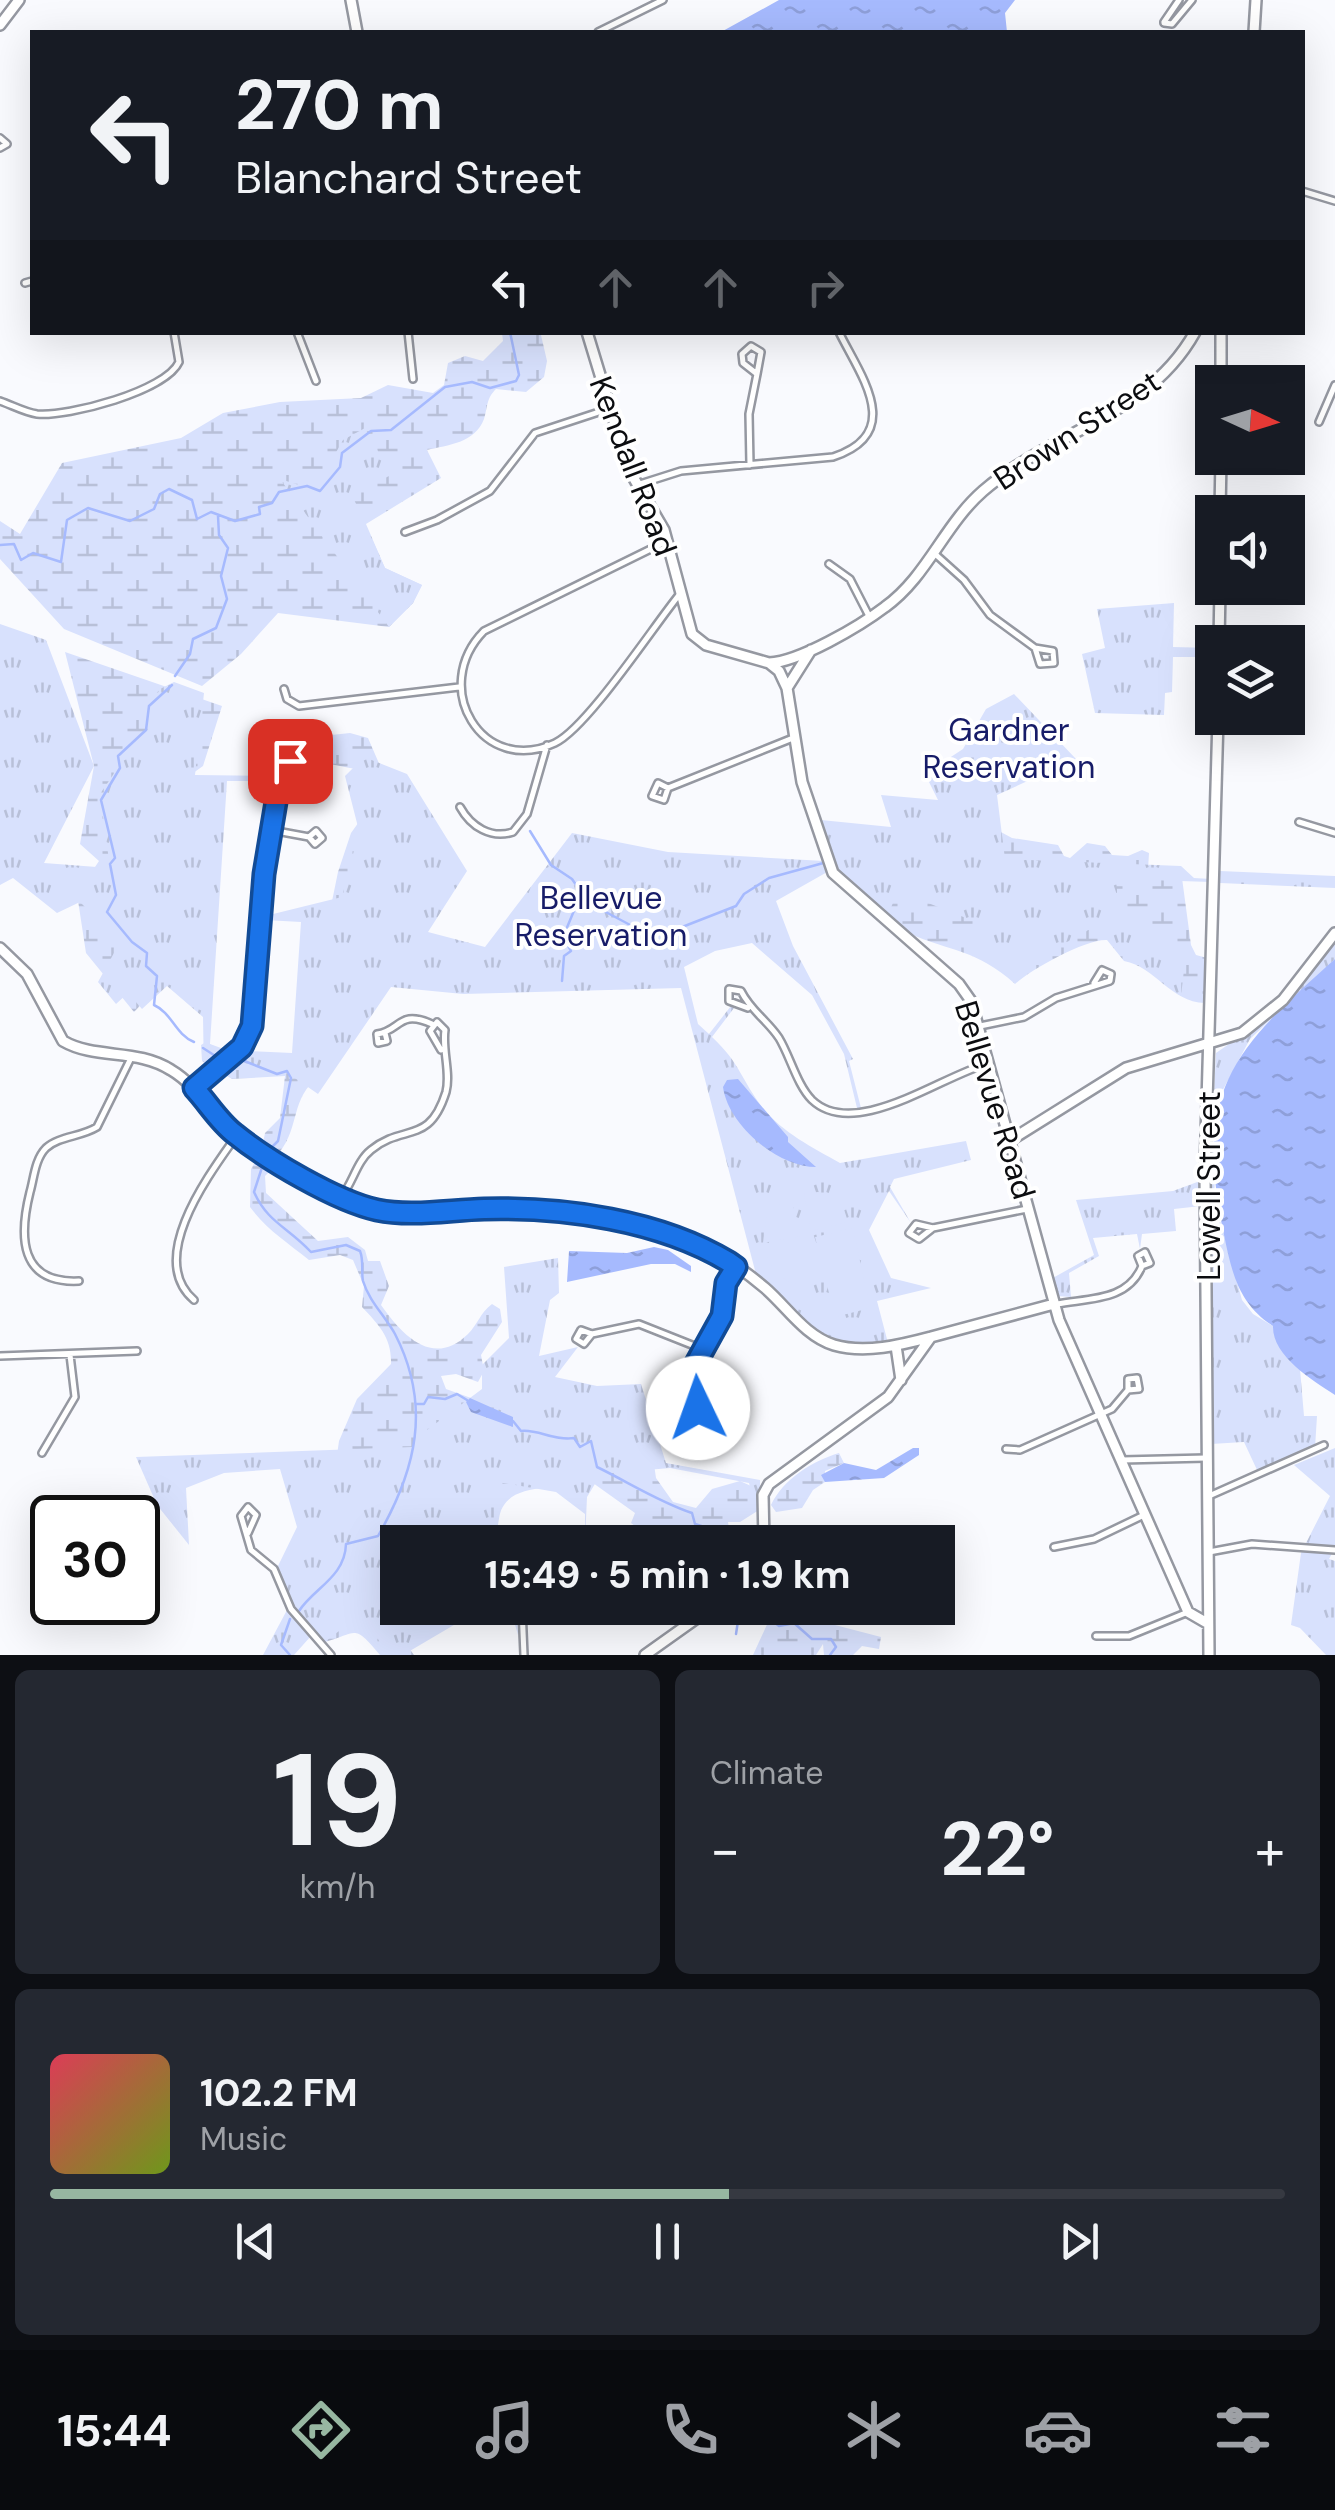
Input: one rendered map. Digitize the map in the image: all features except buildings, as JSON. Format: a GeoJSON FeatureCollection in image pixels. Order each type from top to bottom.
{"type":"FeatureCollection","features":[{"type":"Feature","properties":{"kind":"street"},"geometry":{"type":"LineString","coordinates":[[0,25],[19,0]]}},
{"type":"Feature","properties":{"kind":"street"},"geometry":{"type":"LineString","coordinates":[[351,0],[358,30]]}},
{"type":"Feature","properties":{"kind":"street"},"geometry":{"type":"LineString","coordinates":[[602,30],[662,0]]}},
{"type":"Feature","properties":{"kind":"street"},"geometry":{"type":"LineString","coordinates":[[1179,0],[1165,20],[1166,26],[1192,0]]}},
{"type":"Feature","properties":{"kind":"street"},"geometry":{"type":"LineString","coordinates":[[1254,30],[1256,0]]}},
{"type":"Feature","properties":{"kind":"street"},"geometry":{"type":"LineString","coordinates":[[0,138],[8,144],[0,148]]}},
{"type":"Feature","properties":{"kind":"street"},"geometry":{"type":"LineString","coordinates":[[1305,192],[1335,201]]}},
{"type":"Feature","properties":{"kind":"street"},"geometry":{"type":"LineString","coordinates":[[0,401],[46,414],[106,401],[162,382],[173,374],[180,358],[175,335]]}},
{"type":"Feature","properties":{"kind":"street"},"geometry":{"type":"LineString","coordinates":[[298,335],[316,381]]}},
{"type":"Feature","properties":{"kind":"street"},"geometry":{"type":"LineString","coordinates":[[408,335],[412,380]]}},
{"type":"Feature","properties":{"kind":"street","name":"Kendall Road"},"geometry":{"type":"LineString","coordinates":[[587,335],[608,409],[637,486],[667,540],[692,634],[712,646],[768,663]]}},
{"type":"Feature","properties":{"kind":"street"},"geometry":{"type":"LineString","coordinates":[[637,486],[665,474],[833,457],[852,448],[874,420],[874,398],[842,335]]}},
{"type":"Feature","properties":{"kind":"street","name":"Brown Street"},"geometry":{"type":"LineString","coordinates":[[768,663],[812,648],[870,617],[912,584],[947,529],[994,482],[1151,389],[1179,360],[1193,335]]}},
{"type":"Feature","properties":{"kind":"street"},"geometry":{"type":"LineString","coordinates":[[1221,365],[1222,335]]}},
{"type":"Feature","properties":{"kind":"street"},"geometry":{"type":"LineString","coordinates":[[750,465],[749,414],[758,374],[762,352],[751,346],[742,354],[743,363],[758,374]]}},
{"type":"Feature","properties":{"kind":"street"},"geometry":{"type":"LineString","coordinates":[[1319,422],[1335,385]]}},
{"type":"Feature","properties":{"kind":"street"},"geometry":{"type":"LineString","coordinates":[[405,532],[437,520],[490,491],[535,433],[608,409]]}},
{"type":"Feature","properties":{"kind":"street"},"geometry":{"type":"LineString","coordinates":[[667,540],[484,631],[466,653],[459,687],[470,720],[495,742],[521,749],[548,745],[574,728],[679,594]]}},
{"type":"Feature","properties":{"kind":"street"},"geometry":{"type":"LineString","coordinates":[[932,552],[964,580],[990,614],[1036,648],[1051,648],[1054,663],[1040,664],[1036,648]]}},
{"type":"Feature","properties":{"kind":"street"},"geometry":{"type":"LineString","coordinates":[[830,564],[850,579],[870,617]]}},
{"type":"Feature","properties":{"kind":"street"},"geometry":{"type":"LineString","coordinates":[[787,688],[812,648]]}},
{"type":"Feature","properties":{"kind":"street","name":"Bellevue Road"},"geometry":{"type":"LineString","coordinates":[[768,663],[783,676],[787,688],[802,782],[834,873],[961,986],[980,1026],[1054,1304],[1099,1415],[1188,1612]]}},
{"type":"Feature","properties":{"kind":"street"},"geometry":{"type":"LineString","coordinates":[[284,689],[286,699],[298,706],[459,687]]}},
{"type":"Feature","properties":{"kind":"street","name":"Lowell Street"},"geometry":{"type":"LineString","coordinates":[[1209,1655],[1205,1172],[1212,1043],[1218,735]]}},
{"type":"Feature","properties":{"kind":"street"},"geometry":{"type":"LineString","coordinates":[[668,788],[794,738]]}},
{"type":"Feature","properties":{"kind":"street"},"geometry":{"type":"LineString","coordinates":[[460,807],[466,818],[489,833],[512,832],[527,814],[548,745]]}},
{"type":"Feature","properties":{"kind":"street"},"geometry":{"type":"LineString","coordinates":[[194,1088],[242,1047],[252,1026],[271,830],[282,766]]}},
{"type":"Feature","properties":{"kind":"street"},"geometry":{"type":"LineString","coordinates":[[1299,822],[1335,833]]}},
{"type":"Feature","properties":{"kind":"street"},"geometry":{"type":"LineString","coordinates":[[271,830],[309,837]]}},
{"type":"Feature","properties":{"kind":"street"},"geometry":{"type":"LineString","coordinates":[[1010,1141],[1126,1068],[1232,1038],[1263,1018],[1335,933]]}},
{"type":"Feature","properties":{"kind":"street"},"geometry":{"type":"LineString","coordinates":[[0,948],[30,978],[61,1040],[85,1050],[133,1054],[163,1065],[194,1088],[237,1136],[342,1196],[377,1210],[504,1209],[620,1222],[676,1236],[736,1267],[825,1341],[844,1347],[896,1346],[1054,1304],[1120,1293],[1132,1285],[1142,1266]]}},
{"type":"Feature","properties":{"kind":"street"},"geometry":{"type":"LineString","coordinates":[[980,1026],[1024,1017],[1094,983]]}},
{"type":"Feature","properties":{"kind":"street"},"geometry":{"type":"LineString","coordinates":[[748,1008],[728,1001],[729,990],[739,989],[748,1008],[779,1039],[812,1100],[840,1112],[904,1100],[963,1070],[989,1063]]}},
{"type":"Feature","properties":{"kind":"street"},"geometry":{"type":"LineString","coordinates":[[342,1196],[372,1149],[418,1134],[433,1119],[447,1086],[442,1050],[445,1028],[439,1022],[404,1019],[385,1034]]}},
{"type":"Feature","properties":{"kind":"street"},"geometry":{"type":"LineString","coordinates":[[432,1024],[430,1034],[442,1050]]}},
{"type":"Feature","properties":{"kind":"street"},"geometry":{"type":"LineString","coordinates":[[80,1281],[64,1280],[31,1262],[24,1245],[24,1218],[40,1156],[55,1142],[90,1132],[101,1122],[133,1054]]}},
{"type":"Feature","properties":{"kind":"street"},"geometry":{"type":"LineString","coordinates":[[194,1300],[184,1291],[178,1270],[188,1210],[237,1136]]}},
{"type":"Feature","properties":{"kind":"street"},"geometry":{"type":"LineString","coordinates":[[933,1228],[1027,1208]]}},
{"type":"Feature","properties":{"kind":"street"},"geometry":{"type":"LineString","coordinates":[[704,1428],[690,1379],[722,1316],[726,1283],[736,1267]]}},
{"type":"Feature","properties":{"kind":"street"},"geometry":{"type":"LineString","coordinates":[[592,1334],[636,1324],[702,1350]]}},
{"type":"Feature","properties":{"kind":"street"},"geometry":{"type":"LineString","coordinates":[[764,1525],[763,1495],[769,1484],[860,1420],[901,1380],[931,1337]]}},
{"type":"Feature","properties":{"kind":"street"},"geometry":{"type":"LineString","coordinates":[[896,1346],[901,1380]]}},
{"type":"Feature","properties":{"kind":"street"},"geometry":{"type":"LineString","coordinates":[[0,1356],[137,1350]]}},
{"type":"Feature","properties":{"kind":"street"},"geometry":{"type":"LineString","coordinates":[[42,1453],[74,1397],[70,1355]]}},
{"type":"Feature","properties":{"kind":"street"},"geometry":{"type":"LineString","coordinates":[[1006,1449],[1020,1450],[1099,1415],[1118,1405],[1128,1390]]}},
{"type":"Feature","properties":{"kind":"street"},"geometry":{"type":"LineString","coordinates":[[1206,1497],[1324,1445]]}},
{"type":"Feature","properties":{"kind":"street"},"geometry":{"type":"LineString","coordinates":[[1119,1460],[1206,1458]]}},
{"type":"Feature","properties":{"kind":"street"},"geometry":{"type":"LineString","coordinates":[[248,1533],[256,1514],[247,1507],[240,1514],[251,1550],[276,1571],[291,1609],[331,1655]]}},
{"type":"Feature","properties":{"kind":"street"},"geometry":{"type":"LineString","coordinates":[[1054,1547],[1085,1542],[1144,1515]]}},
{"type":"Feature","properties":{"kind":"street"},"geometry":{"type":"LineString","coordinates":[[1206,1553],[1252,1544],[1335,1550]]}},
{"type":"Feature","properties":{"kind":"street"},"geometry":{"type":"LineString","coordinates":[[1096,1636],[1128,1636],[1188,1612],[1207,1623]]}},
{"type":"Feature","properties":{"kind":"street"},"geometry":{"type":"LineString","coordinates":[[523,1625],[524,1655]]}},
{"type":"Feature","properties":{"kind":"street"},"geometry":{"type":"LineString","coordinates":[[645,1655],[687,1625]]}},
{"type":"Feature","properties":{"kind":"green space"},"geometry":{"type":"Polygon","coordinates":[[[502,335],[541,335],[547,361],[544,377],[526,392],[496,389],[474,433],[460,442],[427,450],[441,478],[366,524],[385,568],[422,585],[413,603],[389,627],[278,613],[241,654],[202,686],[64,629],[0,559],[0,521],[20,534],[62,463],[181,438],[223,413],[280,402],[361,398],[388,385],[433,393],[444,385],[448,363],[465,356],[483,361],[503,341],[502,335]]]}},
{"type":"Feature","properties":{"kind":"green space"},"geometry":{"type":"Polygon","coordinates":[[[365,428],[391,475],[352,495],[385,568],[422,585],[413,603],[389,627],[280,479],[299,485],[321,479],[343,440],[365,428]]]}},
{"type":"Feature","properties":{"kind":"green space"},"geometry":{"type":"Polygon","coordinates":[[[1174,603],[1173,647],[1195,648],[1195,657],[1173,657],[1172,692],[1165,693],[1164,715],[1095,713],[1082,654],[1105,648],[1097,609],[1174,603]]]}},
{"type":"Feature","properties":{"kind":"green space"},"geometry":{"type":"Polygon","coordinates":[[[0,624],[46,640],[94,766],[44,863],[110,868],[100,794],[117,769],[119,752],[129,750],[127,735],[138,738],[151,727],[147,705],[160,689],[174,682],[204,693],[195,775],[276,776],[275,781],[227,781],[210,1044],[232,1052],[204,1075],[203,1017],[167,986],[142,1009],[128,993],[116,1004],[98,982],[120,942],[80,902],[57,913],[13,878],[0,885],[0,624]]]}},
{"type":"Feature","properties":{"kind":"green space"},"geometry":{"type":"Polygon","coordinates":[[[65,652],[222,706],[203,766],[165,793],[163,982],[134,1012],[86,953],[77,894],[99,861],[80,844],[94,766],[65,652]]]}},
{"type":"Feature","properties":{"kind":"green space","name":"Gardner Reservation"},"geometry":{"type":"Polygon","coordinates":[[[1014,694],[1076,759],[997,795],[1005,859],[1181,866],[1194,878],[1211,879],[1117,879],[1117,901],[1185,961],[1181,996],[1092,927],[1013,964],[1014,977],[970,939],[981,924],[898,891],[887,917],[836,867],[821,820],[891,827],[881,795],[938,800],[925,774],[963,749],[986,709],[1014,694]]]}},
{"type":"Feature","properties":{"kind":"green space"},"geometry":{"type":"Polygon","coordinates":[[[350,733],[368,738],[381,768],[320,1075],[299,1103],[279,1153],[263,1143],[265,1133],[280,1118],[285,1076],[232,1079],[202,1061],[201,1045],[206,1042],[239,1055],[299,1062],[338,872],[351,833],[361,819],[360,770],[330,764],[322,736],[350,733]]]}},
{"type":"Feature","properties":{"kind":"green space","name":"Bellevue Reservation"},"geometry":{"type":"Polygon","coordinates":[[[364,757],[407,774],[467,871],[428,932],[485,947],[572,833],[668,852],[824,861],[829,871],[776,901],[793,946],[853,1059],[849,1061],[861,1108],[857,1108],[844,1054],[812,995],[752,943],[715,951],[684,967],[698,1024],[709,1034],[731,1006],[734,1008],[712,1037],[771,1117],[809,1145],[840,1163],[966,1141],[971,1160],[894,1179],[890,1187],[911,1223],[889,1191],[869,1230],[891,1278],[931,1288],[877,1301],[888,1343],[844,1344],[826,1339],[757,1278],[681,988],[463,994],[391,987],[318,1094],[289,1074],[237,1061],[247,1051],[292,1053],[301,922],[265,920],[265,916],[342,897],[359,831],[345,776],[364,757]]]}},
{"type":"Feature","properties":{"kind":"green space"},"geometry":{"type":"Polygon","coordinates":[[[999,831],[1012,838],[1058,845],[1064,856],[1070,858],[1087,843],[1105,846],[1112,855],[1128,856],[1142,850],[1149,853],[1148,870],[996,860],[999,831]]]}},
{"type":"Feature","properties":{"kind":"green space"},"geometry":{"type":"Polygon","coordinates":[[[830,856],[1182,878],[1191,945],[1196,955],[1207,958],[1205,1003],[1182,997],[1145,970],[1124,961],[1107,940],[1059,956],[1015,984],[975,957],[899,928],[853,887],[830,856]]]}},
{"type":"Feature","properties":{"kind":"green space"},"geometry":{"type":"Polygon","coordinates":[[[1220,871],[1335,876],[1335,888],[1220,883],[1220,871]]]}},
{"type":"Feature","properties":{"kind":"green space"},"geometry":{"type":"Polygon","coordinates":[[[1335,939],[1335,959],[1250,1039],[1218,1099],[1214,1199],[1242,1300],[1253,1314],[1273,1326],[1278,1345],[1300,1369],[1304,1416],[1317,1416],[1315,1448],[1258,1472],[1244,1442],[1211,1444],[1210,1178],[1216,1053],[1274,1013],[1335,939]]]}},
{"type":"Feature","properties":{"kind":"green space"},"geometry":{"type":"Polygon","coordinates":[[[259,1155],[275,1166],[265,1176],[266,1193],[318,1241],[348,1237],[365,1250],[368,1261],[380,1261],[389,1286],[381,1305],[420,1344],[443,1348],[455,1344],[492,1304],[500,1309],[502,1322],[481,1355],[484,1371],[478,1382],[456,1374],[441,1376],[446,1389],[654,1464],[656,1478],[673,1502],[696,1508],[712,1489],[740,1481],[762,1491],[759,1510],[728,1525],[634,1525],[635,1513],[586,1478],[520,1493],[504,1505],[498,1525],[380,1525],[380,1625],[392,1625],[414,1655],[380,1655],[355,1633],[325,1642],[293,1610],[294,1601],[335,1469],[339,1441],[357,1399],[391,1364],[391,1355],[383,1332],[362,1307],[364,1286],[353,1260],[340,1255],[309,1260],[270,1229],[250,1207],[251,1169],[259,1155]]]}},
{"type":"Feature","properties":{"kind":"green space"},"geometry":{"type":"Polygon","coordinates":[[[1200,1181],[1201,1206],[1174,1209],[1176,1231],[1142,1234],[1140,1249],[1137,1234],[1093,1238],[1099,1256],[1069,1273],[1071,1297],[1057,1296],[1051,1279],[1094,1255],[1076,1200],[1173,1191],[1200,1181]]]}},
{"type":"Feature","properties":{"kind":"green space"},"geometry":{"type":"Polygon","coordinates":[[[818,1192],[843,1206],[848,1222],[811,1231],[804,1194],[818,1192]]]}},
{"type":"Feature","properties":{"kind":"green space"},"geometry":{"type":"Polygon","coordinates":[[[791,1197],[801,1236],[763,1243],[767,1214],[791,1197]]]}},
{"type":"Feature","properties":{"kind":"green space"},"geometry":{"type":"Polygon","coordinates":[[[853,1228],[870,1308],[835,1317],[815,1237],[853,1228]]]}},
{"type":"Feature","properties":{"kind":"green space"},"geometry":{"type":"Polygon","coordinates":[[[803,1244],[813,1284],[784,1279],[767,1256],[803,1244]]]}},
{"type":"Feature","properties":{"kind":"green space"},"geometry":{"type":"Polygon","coordinates":[[[558,1258],[559,1293],[550,1300],[539,1356],[578,1347],[555,1377],[597,1386],[641,1384],[666,1463],[760,1480],[760,1524],[749,1483],[670,1468],[601,1474],[587,1497],[586,1525],[585,1514],[556,1492],[497,1482],[500,1503],[491,1525],[380,1525],[380,1625],[454,1625],[403,1655],[385,1655],[375,1632],[343,1628],[326,1641],[293,1607],[278,1566],[297,1527],[280,1469],[224,1473],[186,1488],[189,1545],[160,1509],[160,1495],[153,1495],[136,1457],[412,1447],[427,1430],[482,1389],[482,1365],[509,1338],[504,1267],[558,1258]]]}},
{"type":"Feature","properties":{"kind":"green space"},"geometry":{"type":"Polygon","coordinates":[[[1335,1448],[1335,1548],[1329,1559],[1335,1561],[1335,1655],[1326,1655],[1300,1628],[1291,1625],[1301,1553],[1330,1496],[1294,1465],[1335,1448]]]}},
{"type":"Feature","properties":{"kind":"green space"},"geometry":{"type":"Polygon","coordinates":[[[839,1453],[844,1463],[825,1471],[825,1482],[813,1490],[802,1508],[776,1512],[771,1505],[791,1479],[839,1453]]]}},
{"type":"Feature","properties":{"kind":"green space"},"geometry":{"type":"Polygon","coordinates":[[[287,1610],[311,1636],[294,1655],[263,1655],[287,1610]]]}},
{"type":"Feature","properties":{"kind":"green space"},"geometry":{"type":"Polygon","coordinates":[[[767,1625],[835,1625],[881,1637],[879,1649],[862,1646],[853,1655],[824,1655],[823,1644],[816,1655],[753,1655],[767,1625]]]}},
{"type":"Feature","properties":{"kind":"water"},"geometry":{"type":"Polygon","coordinates":[[[779,0],[1015,0],[1005,13],[1007,30],[725,30],[779,0]]]}},
{"type":"Feature","properties":{"kind":"water"},"geometry":{"type":"Polygon","coordinates":[[[1335,959],[1335,1395],[1286,1357],[1274,1337],[1273,1326],[1252,1308],[1239,1287],[1224,1235],[1214,1143],[1219,1108],[1230,1076],[1247,1048],[1270,1020],[1335,959]]]}},
{"type":"Feature","properties":{"kind":"water"},"geometry":{"type":"Polygon","coordinates":[[[738,1079],[788,1137],[788,1142],[816,1167],[771,1152],[745,1129],[734,1116],[723,1087],[727,1080],[738,1079]]]}},
{"type":"Feature","properties":{"kind":"water"},"geometry":{"type":"Polygon","coordinates":[[[654,1247],[668,1250],[691,1266],[691,1272],[675,1264],[651,1264],[567,1282],[569,1251],[627,1253],[654,1247]]]}},
{"type":"Feature","properties":{"kind":"water"},"geometry":{"type":"Polygon","coordinates":[[[470,1398],[513,1417],[513,1427],[471,1412],[466,1402],[470,1398]]]}},
{"type":"Feature","properties":{"kind":"water"},"geometry":{"type":"Polygon","coordinates":[[[919,1448],[919,1455],[884,1478],[825,1482],[821,1475],[844,1463],[876,1470],[919,1448]]]}},
{"type":"Feature","properties":{"kind":"waterway"},"geometry":{"type":"LineString","coordinates":[[0,545],[14,544],[21,560],[33,553],[61,562],[67,520],[88,508],[130,521],[154,509],[160,494],[169,489],[192,500],[197,519],[211,512],[235,521],[260,514],[259,507],[272,503],[279,492],[307,486],[320,491],[340,467],[342,453],[371,431],[391,430],[445,387],[472,382],[490,388],[516,381],[519,375],[511,335]]}},
{"type":"Feature","properties":{"kind":"waterway"},"geometry":{"type":"LineString","coordinates":[[175,676],[190,654],[193,639],[216,628],[227,599],[221,576],[228,548],[219,535],[218,516]]}},
{"type":"Feature","properties":{"kind":"waterway"},"geometry":{"type":"LineString","coordinates":[[172,685],[149,706],[146,730],[118,756],[120,768],[101,800],[115,858],[110,864],[116,895],[107,912],[132,942],[147,953],[146,966],[157,976],[154,1005],[194,1042]]}},
{"type":"Feature","properties":{"kind":"waterway"},"geometry":{"type":"LineString","coordinates":[[530,831],[551,865],[572,879],[581,892],[590,889],[602,910],[649,935],[654,929],[677,929],[736,906],[744,894],[769,878],[827,862]]}},
{"type":"Feature","properties":{"kind":"waterway"},"geometry":{"type":"LineString","coordinates":[[562,981],[564,956],[571,951],[563,937],[581,894]]}},
{"type":"Feature","properties":{"kind":"waterway"},"geometry":{"type":"LineString","coordinates":[[203,1048],[220,1059]]}},
{"type":"Feature","properties":{"kind":"waterway"},"geometry":{"type":"LineString","coordinates":[[242,1060],[277,1074],[287,1071],[291,1078],[278,1141],[269,1150]]}},
{"type":"Feature","properties":{"kind":"waterway"},"geometry":{"type":"LineString","coordinates":[[265,1158],[254,1192],[272,1218],[311,1252],[346,1245],[360,1251],[363,1281],[395,1334],[406,1361],[416,1412],[410,1462],[378,1536],[346,1544],[335,1574],[299,1611]]}},
{"type":"Feature","properties":{"kind":"waterway"},"geometry":{"type":"LineString","coordinates":[[417,1404],[424,1404],[428,1397],[445,1399],[457,1394],[467,1400]]}},
{"type":"Feature","properties":{"kind":"waterway"},"geometry":{"type":"LineString","coordinates":[[513,1421],[521,1431],[574,1438],[580,1447],[591,1441],[597,1467],[692,1513],[698,1525]]}},
{"type":"Feature","properties":{"kind":"waterway"},"geometry":{"type":"LineString","coordinates":[[290,1619],[281,1645],[290,1655]]}},
{"type":"Feature","properties":{"kind":"waterway"},"geometry":{"type":"LineString","coordinates":[[736,1634],[737,1625]]}},
{"type":"Feature","properties":{"kind":"waterway"},"geometry":{"type":"LineString","coordinates":[[778,1625],[784,1625]]}},
{"type":"Feature","properties":{"kind":"waterway"},"geometry":{"type":"LineString","coordinates":[[796,1625],[812,1639],[831,1639],[836,1647],[830,1655]]}},
{"type":"Feature","properties":{"kind":"route"},"geometry":{"type":"LineString","coordinates":[[290,761],[288,766],[282,766],[264,874],[250,1034],[242,1047],[194,1088],[232,1132],[352,1202],[377,1210],[410,1213],[504,1209],[620,1222],[676,1236],[729,1262],[736,1267],[726,1283],[722,1316],[691,1372],[698,1408]]}}]}
